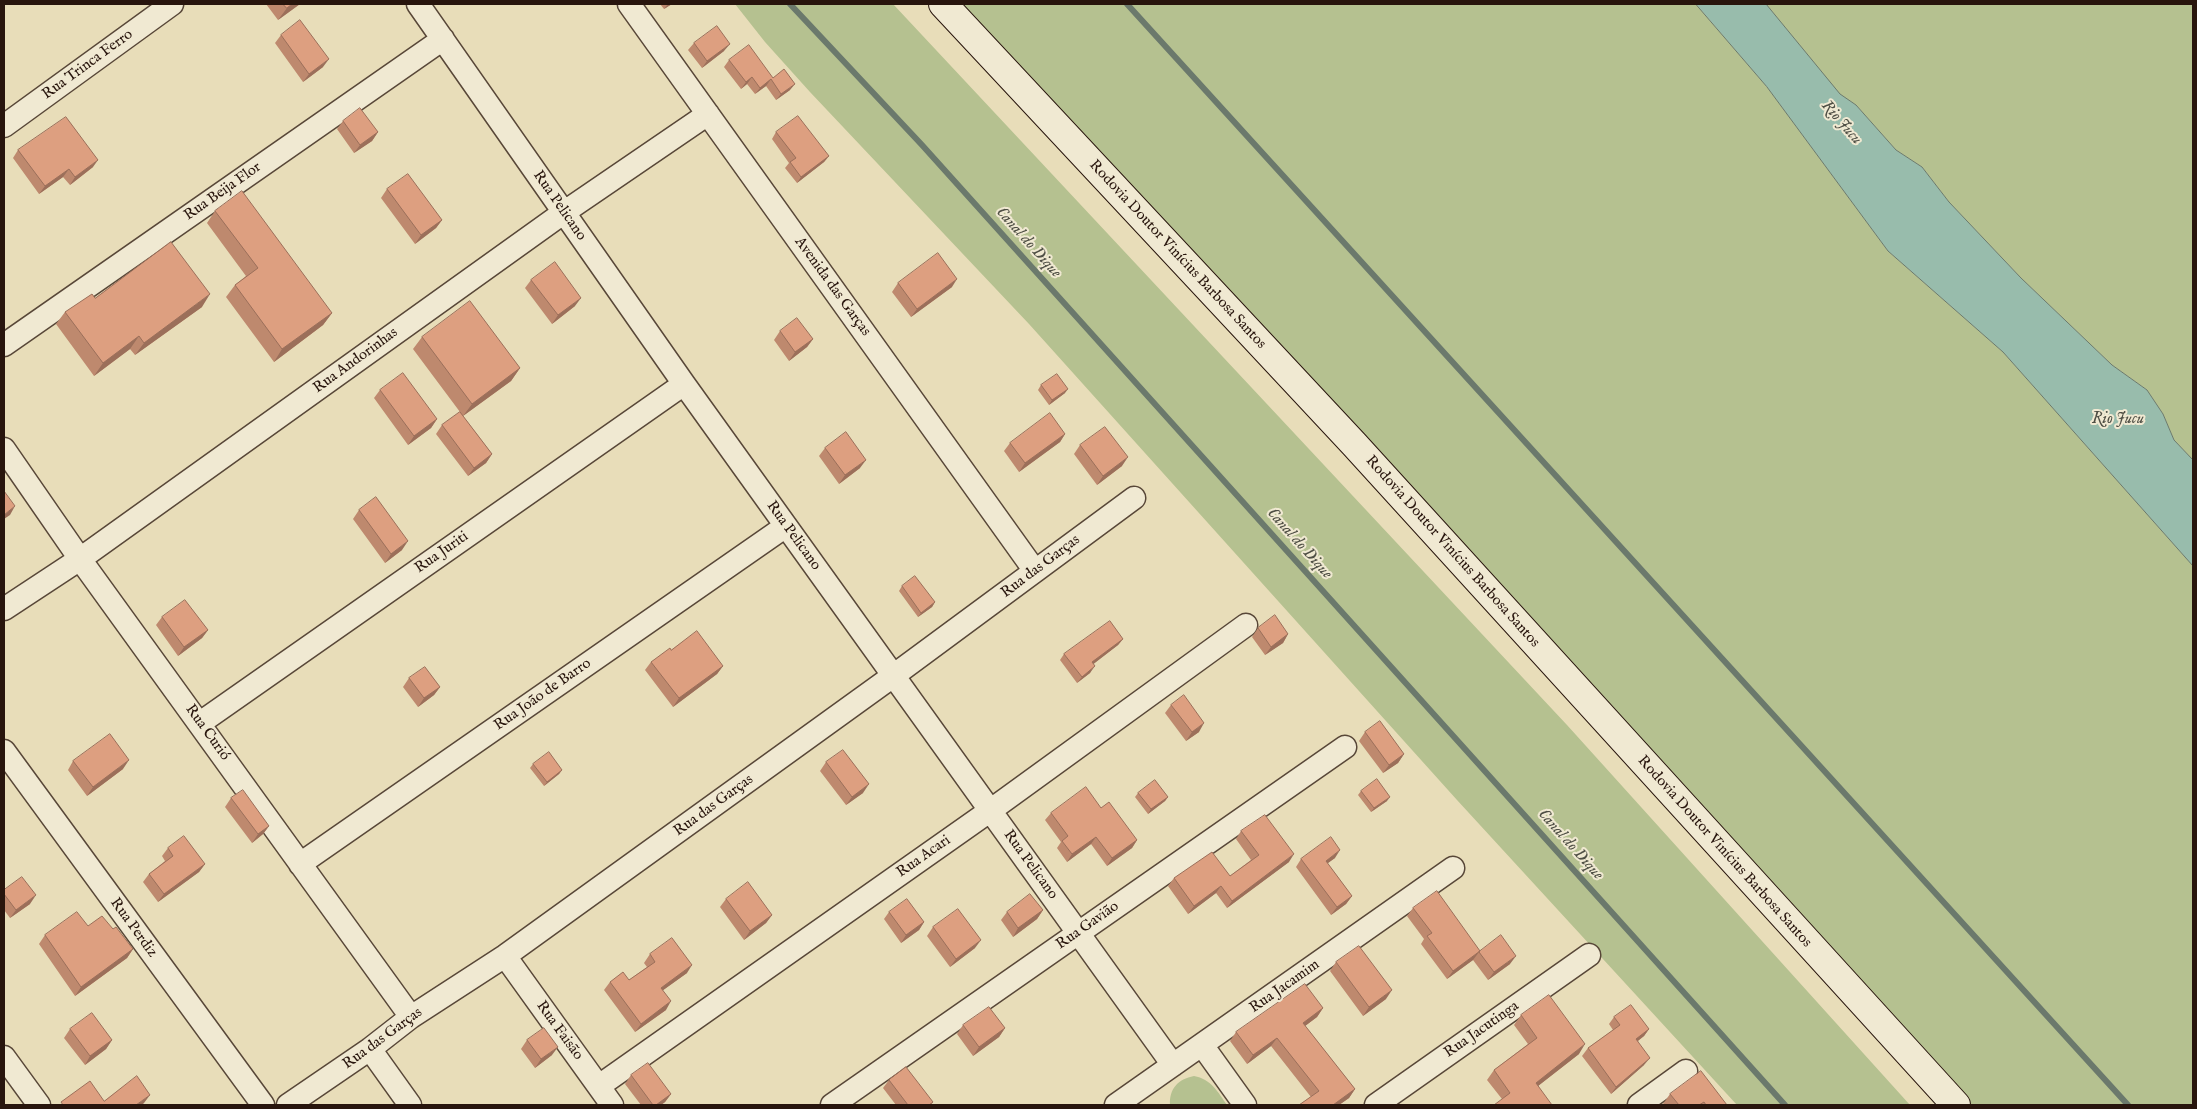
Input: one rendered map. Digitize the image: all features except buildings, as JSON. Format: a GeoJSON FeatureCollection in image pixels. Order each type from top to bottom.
{"type":"FeatureCollection","features":[{"type":"Feature","properties":{"kind":"main road","name":"Rodovia Doutor Vinícius Barbosa Santos"},"geometry":{"type":"LineString","coordinates":[[943,4],[1354,444],[1956,1105]]}},
{"type":"Feature","properties":{"kind":"street","name":"Rua Trinca Ferro"},"geometry":{"type":"LineString","coordinates":[[4,126],[172,4]]}},
{"type":"Feature","properties":{"kind":"street","name":"Rua Pelicano"},"geometry":{"type":"LineString","coordinates":[[418,4],[684,384],[1173,1065]]}},
{"type":"Feature","properties":{"kind":"street","name":"Avenida das Garças"},"geometry":{"type":"LineString","coordinates":[[630,4],[1035,571]]}},
{"type":"Feature","properties":{"kind":"street","name":"Rua Beija Flor"},"geometry":{"type":"LineString","coordinates":[[4,345],[443,39]]}},
{"type":"Feature","properties":{"kind":"street","name":"Rua Andorinhas"},"geometry":{"type":"LineString","coordinates":[[4,609],[80,559],[563,213],[708,114]]}},
{"type":"Feature","properties":{"kind":"street","name":"Rua Juriti"},"geometry":{"type":"LineString","coordinates":[[200,723],[684,384]]}},
{"type":"Feature","properties":{"kind":"street","name":"Rua Curió"},"geometry":{"type":"LineString","coordinates":[[4,449],[80,559],[411,1017]]}},
{"type":"Feature","properties":{"kind":"street","name":"Rua das Garças"},"geometry":{"type":"LineString","coordinates":[[288,1105],[370,1050],[411,1017],[505,956],[893,676],[1134,498]]}},
{"type":"Feature","properties":{"kind":"street","name":"Rua João de Barro"},"geometry":{"type":"LineString","coordinates":[[300,864],[786,526]]}},
{"type":"Feature","properties":{"kind":"street","name":"Rua Acari"},"geometry":{"type":"LineString","coordinates":[[599,1086],[991,810],[1246,625]]}},
{"type":"Feature","properties":{"kind":"street","name":"Rua Gavião"},"geometry":{"type":"LineString","coordinates":[[832,1105],[1345,748]]}},
{"type":"Feature","properties":{"kind":"street","name":"Rua Perdiz"},"geometry":{"type":"LineString","coordinates":[[4,751],[263,1105]]}},
{"type":"Feature","properties":{"kind":"street","name":"Rua Jacamim"},"geometry":{"type":"LineString","coordinates":[[1116,1105],[1143,1098],[1173,1065],[1453,868]]}},
{"type":"Feature","properties":{"kind":"street","name":"Rua Jacutinga"},"geometry":{"type":"LineString","coordinates":[[1376,1105],[1589,955]]}},
{"type":"Feature","properties":{"kind":"street","name":"Rua Faisão"},"geometry":{"type":"LineString","coordinates":[[505,956],[612,1105]]}},
{"type":"Feature","properties":{"kind":"street"},"geometry":{"type":"LineString","coordinates":[[1202,1045],[1245,1105]]}},
{"type":"Feature","properties":{"kind":"street"},"geometry":{"type":"LineString","coordinates":[[370,1050],[410,1105]]}},
{"type":"Feature","properties":{"kind":"street"},"geometry":{"type":"LineString","coordinates":[[6,1063],[39,1105]]}},
{"type":"Feature","properties":{"kind":"street"},"geometry":{"type":"LineString","coordinates":[[1638,1105],[1686,1071]]}},
{"type":"Feature","properties":{"kind":"green space"},"geometry":{"type":"Polygon","coordinates":[[[735,4],[893,4],[1567,725],[1910,1105],[1737,1105],[1457,800],[1029,324],[810,92],[765,42],[735,4]]]}},
{"type":"Feature","properties":{"kind":"green space"},"geometry":{"type":"Polygon","coordinates":[[[941,4],[1696,4],[1767,87],[1888,251],[2003,352],[2193,566],[2193,1105],[1957,1105],[941,4]]]}},
{"type":"Feature","properties":{"kind":"green space"},"geometry":{"type":"Polygon","coordinates":[[[1766,4],[2193,4],[2193,460],[2174,440],[2163,414],[2147,390],[2112,365],[2021,278],[1949,202],[1922,167],[1896,150],[1856,105],[1840,95],[1766,4]]]}},
{"type":"Feature","properties":{"kind":"green space"},"geometry":{"type":"Polygon","coordinates":[[[1194,1076],[1210,1083],[1227,1105],[1170,1105],[1171,1094],[1179,1082],[1194,1076]]]}},
{"type":"Feature","properties":{"kind":"water","name":"Rio Jucu"},"geometry":{"type":"Polygon","coordinates":[[[1696,4],[1766,4],[1840,94],[1856,105],[1896,150],[1922,167],[1949,202],[2021,278],[2112,365],[2147,390],[2163,414],[2174,440],[2193,460],[2193,566],[2003,352],[1888,251],[1767,87],[1696,4]]]}},
{"type":"Feature","properties":{"kind":"waterway","name":"Canal do Dique"},"geometry":{"type":"LineString","coordinates":[[790,4],[922,145],[1785,1105]]}},
{"type":"Feature","properties":{"kind":"waterway"},"geometry":{"type":"LineString","coordinates":[[1127,4],[2128,1105]]}}]}
